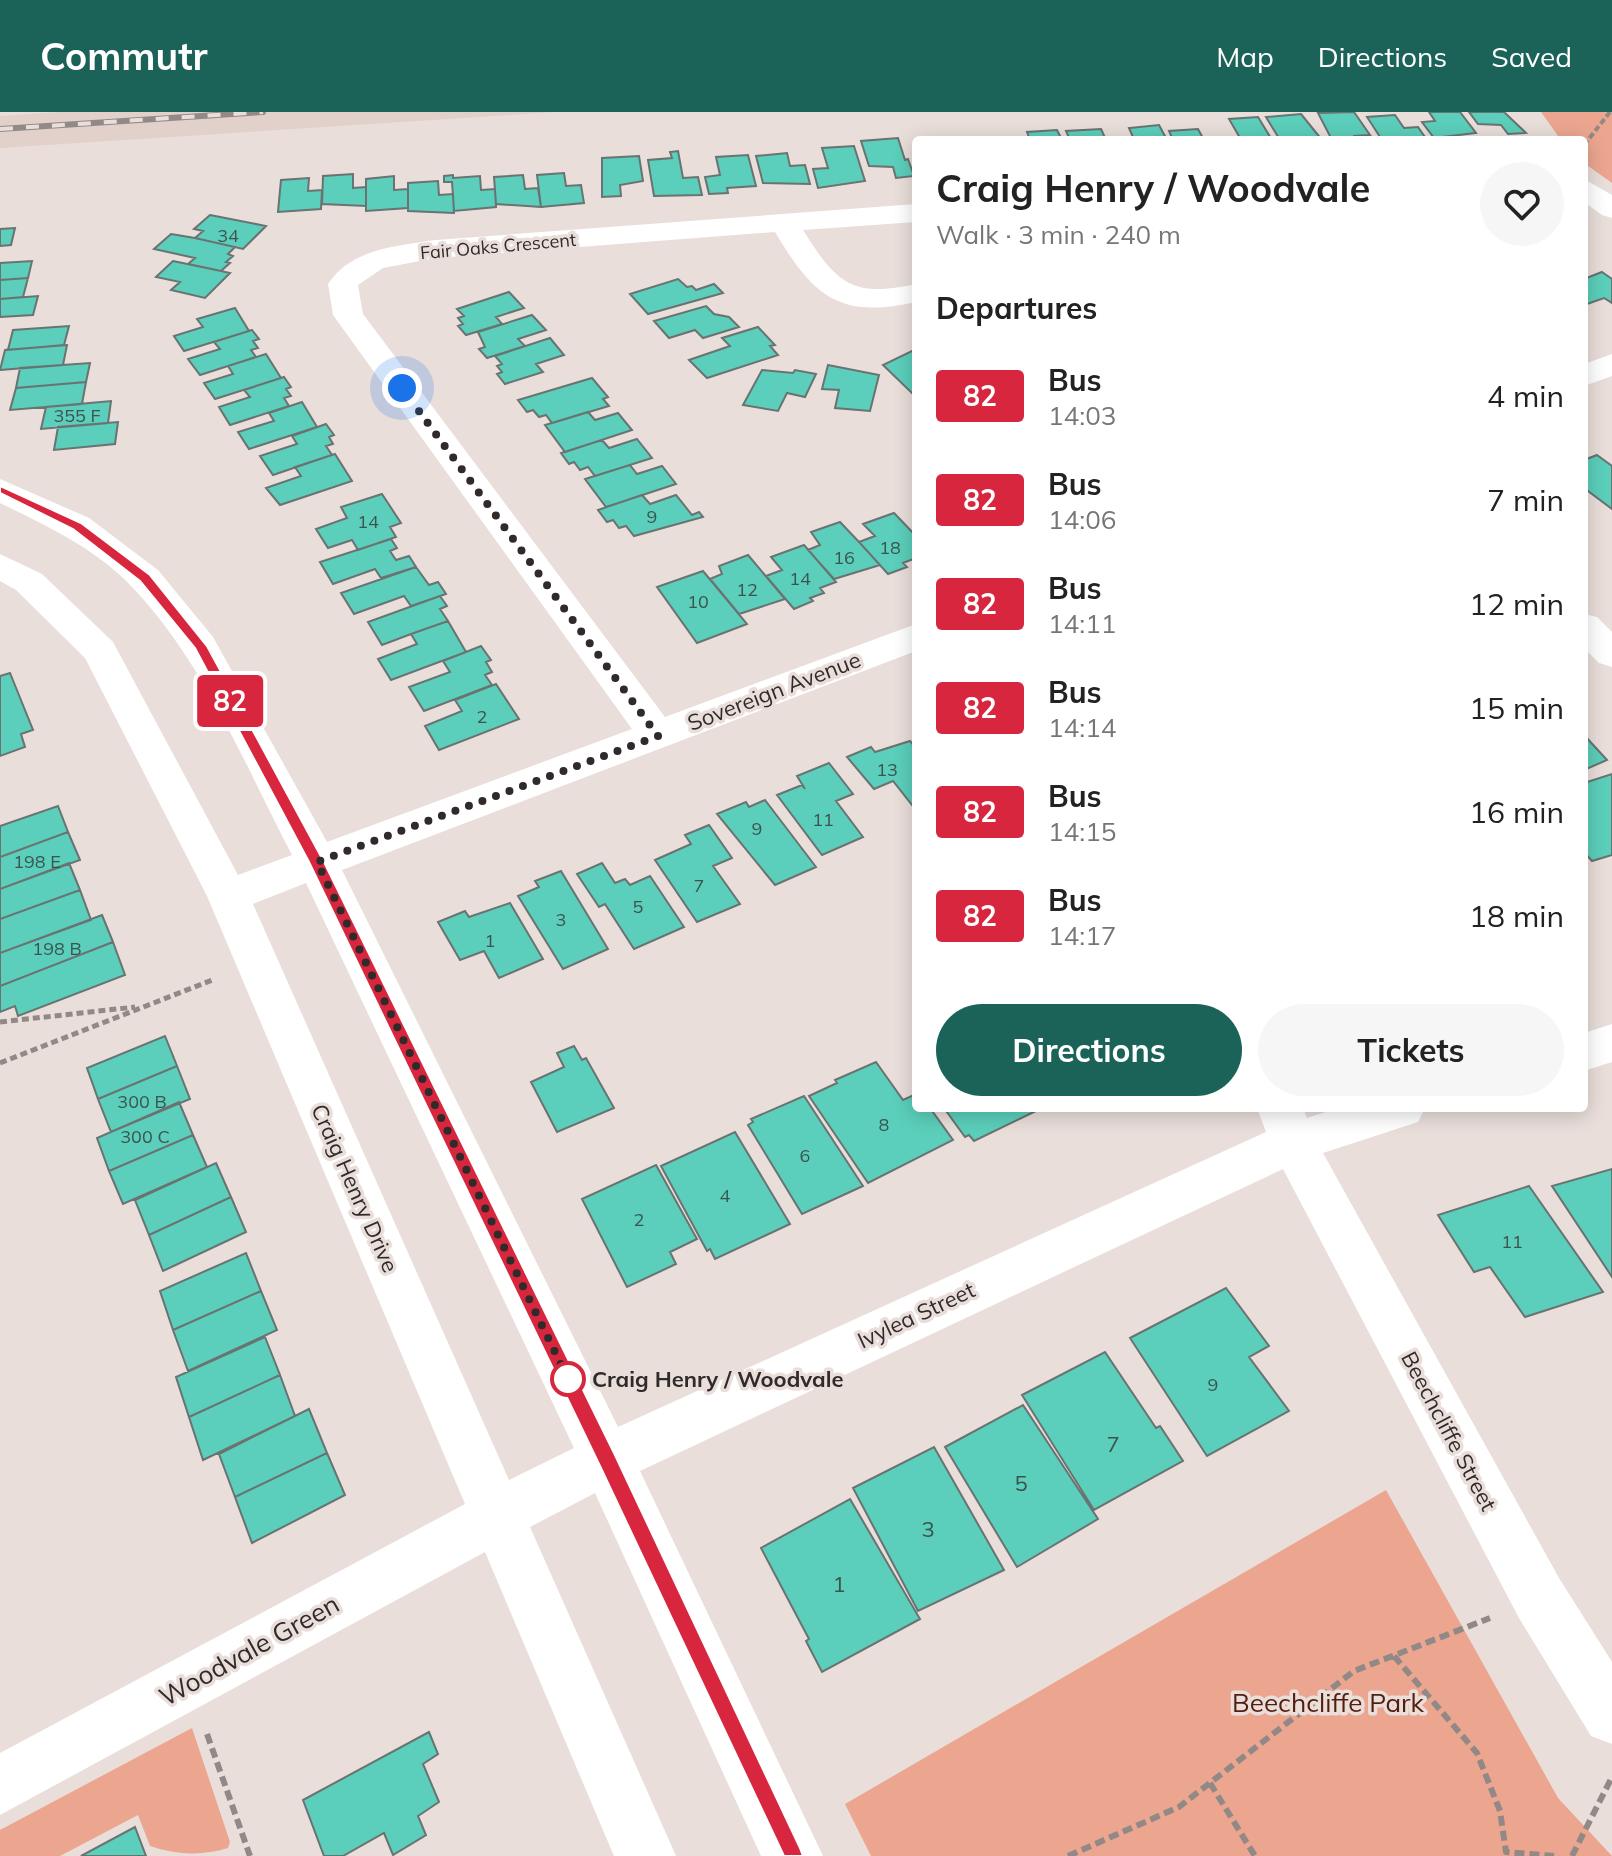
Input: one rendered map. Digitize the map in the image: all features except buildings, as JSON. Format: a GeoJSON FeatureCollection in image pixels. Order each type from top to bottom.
{"type":"FeatureCollection","features":[{"type":"Feature","properties":{"kind":"street"},"geometry":{"type":"LineString","coordinates":[[1588,191],[1612,209]]}},
{"type":"Feature","properties":{"kind":"street","name":"Fair Oaks Crescent"},"geometry":{"type":"LineString","coordinates":[[658,736],[348,315],[343,284],[352,271],[367,262],[436,249],[912,213]]}},
{"type":"Feature","properties":{"kind":"street"},"geometry":{"type":"LineString","coordinates":[[785,224],[819,280],[833,292],[860,300],[912,294]]}},
{"type":"Feature","properties":{"kind":"street"},"geometry":{"type":"LineString","coordinates":[[1588,374],[1612,364]]}},
{"type":"Feature","properties":{"kind":"street"},"geometry":{"type":"LineString","coordinates":[[0,490],[77,526],[145,578],[200,646],[317,862],[607,1460],[792,1856]]}},
{"type":"Feature","properties":{"kind":"street","name":"Craig Henry Drive"},"geometry":{"type":"LineString","coordinates":[[0,566],[29,582],[100,651],[228,896],[645,1856]]}},
{"type":"Feature","properties":{"kind":"street"},"geometry":{"type":"LineString","coordinates":[[1588,630],[1612,654]]}},
{"type":"Feature","properties":{"kind":"street","name":"Sovereign Avenue"},"geometry":{"type":"LineString","coordinates":[[228,896],[912,639]]}},
{"type":"Feature","properties":{"kind":"street"},"geometry":{"type":"LineString","coordinates":[[1588,1051],[1612,1043]]}},
{"type":"Feature","properties":{"kind":"street","name":"Ivylea Street"},"geometry":{"type":"LineString","coordinates":[[498,1515],[1287,1125],[1375,1112]]}},
{"type":"Feature","properties":{"kind":"street","name":"Beechcliffe Street"},"geometry":{"type":"LineString","coordinates":[[1287,1125],[1539,1598],[1612,1715]]}},
{"type":"Feature","properties":{"kind":"street","name":"Woodvale Green"},"geometry":{"type":"LineString","coordinates":[[0,1785],[498,1515]]}},
{"type":"Feature","properties":{"kind":"path"},"geometry":{"type":"LineString","coordinates":[[1588,140],[1610,112]]}},
{"type":"Feature","properties":{"kind":"path"},"geometry":{"type":"LineString","coordinates":[[0,1063],[257,963]]}},
{"type":"Feature","properties":{"kind":"path"},"geometry":{"type":"LineString","coordinates":[[0,1022],[144,1006]]}},
{"type":"Feature","properties":{"kind":"path"},"geometry":{"type":"LineString","coordinates":[[1068,1856],[1179,1807],[1354,1671],[1539,1598]]}},
{"type":"Feature","properties":{"kind":"path"},"geometry":{"type":"LineString","coordinates":[[1394,1656],[1477,1753],[1500,1811],[1506,1852],[1554,1856]]}},
{"type":"Feature","properties":{"kind":"path"},"geometry":{"type":"LineString","coordinates":[[189,1684],[250,1856]]}},
{"type":"Feature","properties":{"kind":"path"},"geometry":{"type":"LineString","coordinates":[[1572,1856],[1612,1777]]}},
{"type":"Feature","properties":{"kind":"path"},"geometry":{"type":"LineString","coordinates":[[1210,1783],[1255,1856]]}},
{"type":"Feature","properties":{"kind":"shaded area"},"geometry":{"type":"Polygon","coordinates":[[[61,112],[556,112],[0,148],[0,116],[61,112]]]}},
{"type":"Feature","properties":{"kind":"green space"},"geometry":{"type":"Polygon","coordinates":[[[1541,112],[1612,112],[1612,183],[1588,166],[1588,136],[1558,136],[1541,112]]]}},
{"type":"Feature","properties":{"kind":"green space","name":"Beechcliffe Park"},"geometry":{"type":"Polygon","coordinates":[[[1386,1490],[1558,1798],[1612,1856],[871,1856],[845,1804],[1386,1490]]]}},
{"type":"Feature","properties":{"kind":"green space"},"geometry":{"type":"Polygon","coordinates":[[[192,1728],[230,1842],[228,1848],[189,1853],[150,1846],[138,1815],[60,1856],[0,1856],[0,1830],[192,1728]]]}},
{"type":"Feature","properties":{"kind":"railway"},"geometry":{"type":"LineString","coordinates":[[0,129],[263,112]]}},
{"type":"Feature","properties":{"kind":"bus line","name":"82"},"geometry":{"type":"LineString","coordinates":[[0,490],[77,526],[145,578],[200,646],[317,862],[607,1460],[792,1856]]}},
{"type":"Feature","properties":{"kind":"place","name":"Craig Henry / Woodvale"},"geometry":{"type":"Point","coordinates":[568,1379]}},
{"type":"Feature","properties":{"kind":"route"},"geometry":{"type":"LineString","coordinates":[[402,388],[658,736],[317,862],[568,1379]]}}]}
